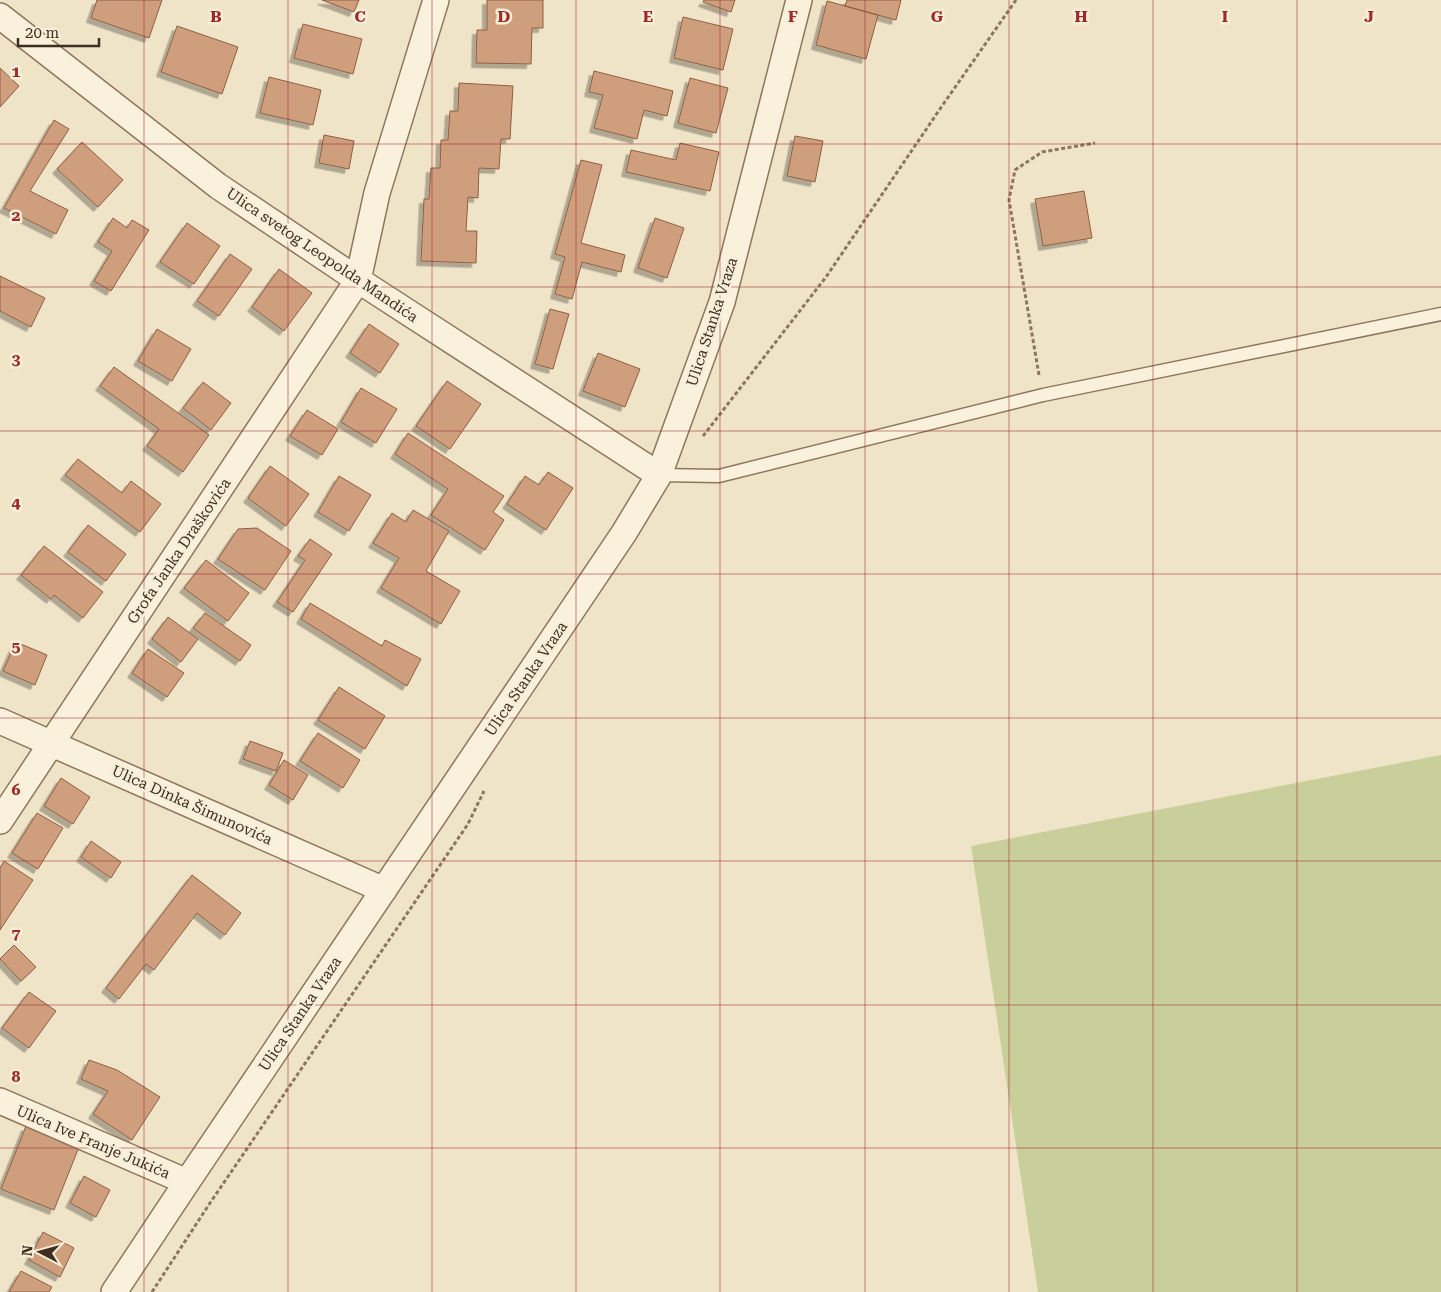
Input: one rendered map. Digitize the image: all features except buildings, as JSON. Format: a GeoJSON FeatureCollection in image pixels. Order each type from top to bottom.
{"type":"FeatureCollection","features":[{"type":"Feature","properties":{"kind":"street"},"geometry":{"type":"LineString","coordinates":[[358,280],[377,193],[436,0]]}},
{"type":"Feature","properties":{"kind":"street","name":"Ulica Stanka Vraza"},"geometry":{"type":"LineString","coordinates":[[114,1292],[624,532],[659,475],[722,302],[799,0]]}},
{"type":"Feature","properties":{"kind":"street","name":"Ulica svetog Leopolda Mandića"},"geometry":{"type":"LineString","coordinates":[[0,16],[218,186],[358,280],[659,475]]}},
{"type":"Feature","properties":{"kind":"street","name":"Grofa Janka Draškovića"},"geometry":{"type":"LineString","coordinates":[[0,822],[358,280]]}},
{"type":"Feature","properties":{"kind":"street","name":"Ulica Dinka Šimunovića"},"geometry":{"type":"LineString","coordinates":[[0,720],[384,890]]}},
{"type":"Feature","properties":{"kind":"street","name":"Ulica Ive Franje Jukića"},"geometry":{"type":"LineString","coordinates":[[0,1101],[187,1182]]}},
{"type":"Feature","properties":{"kind":"lane"},"geometry":{"type":"LineString","coordinates":[[659,475],[719,476],[1043,396],[1441,314]]}},
{"type":"Feature","properties":{"kind":"path"},"geometry":{"type":"LineString","coordinates":[[701,438],[826,277],[1016,0]]}},
{"type":"Feature","properties":{"kind":"path"},"geometry":{"type":"LineString","coordinates":[[1043,396],[1010,200],[1015,170],[1042,152],[1095,143]]}},
{"type":"Feature","properties":{"kind":"path"},"geometry":{"type":"LineString","coordinates":[[152,1292],[468,824],[485,790]]}},
{"type":"Feature","properties":{"kind":"green space"},"geometry":{"type":"Polygon","coordinates":[[[1441,755],[1441,1292],[1038,1292],[971,846],[1441,755]]]}}]}
